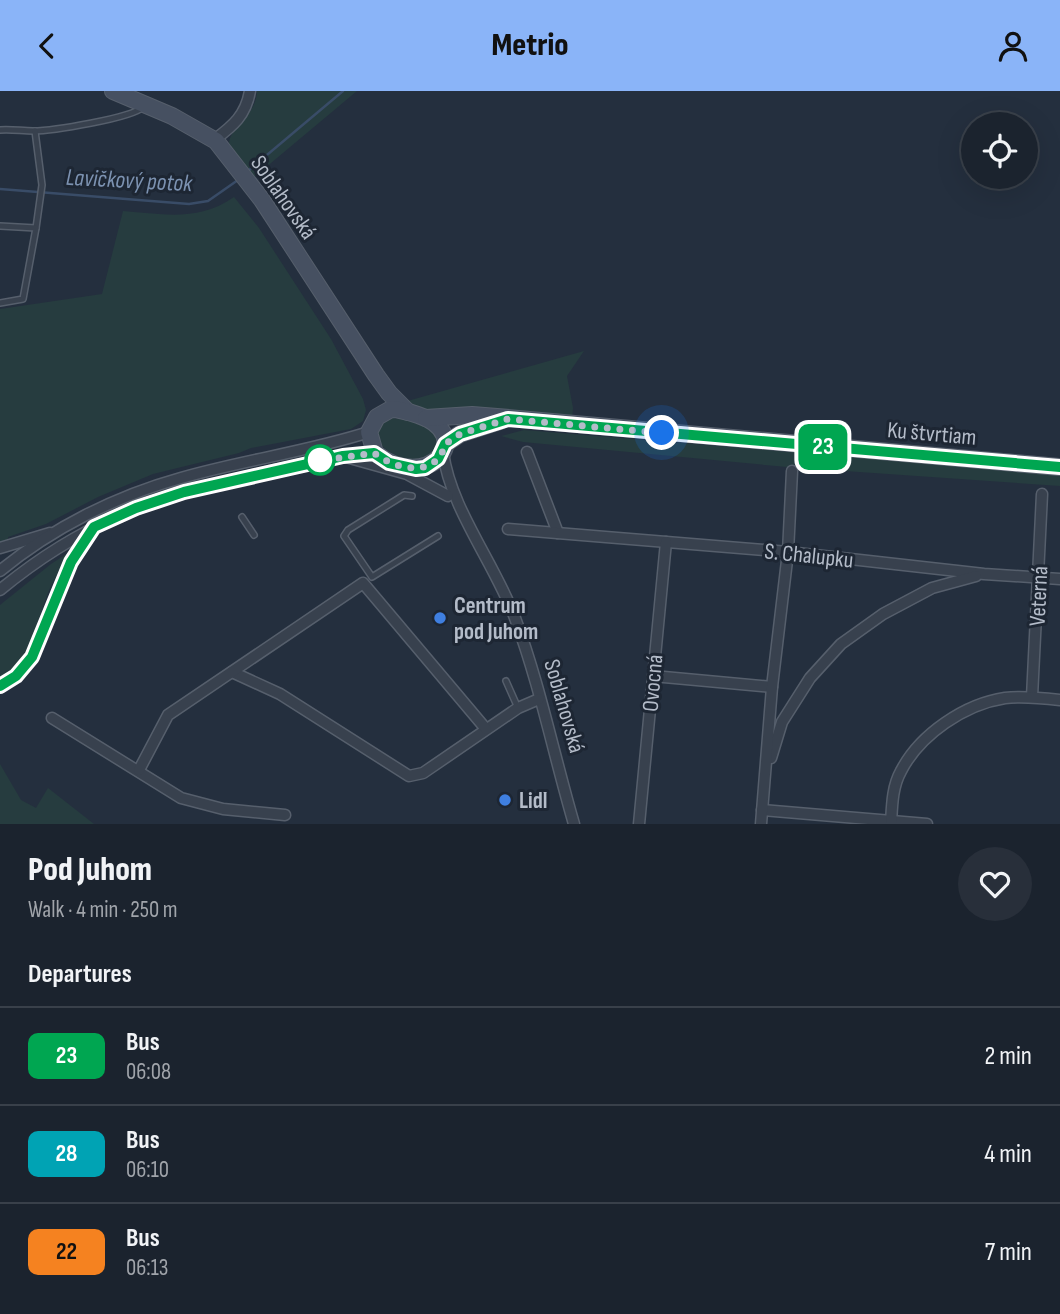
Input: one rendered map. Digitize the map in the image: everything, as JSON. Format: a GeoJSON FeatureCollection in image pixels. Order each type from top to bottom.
{"type":"FeatureCollection","features":[{"type":"Feature","properties":{"kind":"street","name":"Soblahovská"},"geometry":{"type":"LineString","coordinates":[[113,91],[172,116],[214,140],[252,187],[376,376],[408,412]]}},
{"type":"Feature","properties":{"kind":"street"},"geometry":{"type":"LineString","coordinates":[[214,140],[239,121],[250,91]]}},
{"type":"Feature","properties":{"kind":"street"},"geometry":{"type":"LineString","coordinates":[[374,453],[369,432],[380,406],[376,376]]}},
{"type":"Feature","properties":{"kind":"street","name":"Ku štvrtiam"},"geometry":{"type":"LineString","coordinates":[[377,417],[391,409],[425,418],[472,415],[1060,467]]}},
{"type":"Feature","properties":{"kind":"street"},"geometry":{"type":"LineString","coordinates":[[425,418],[442,429],[444,448]]}},
{"type":"Feature","properties":{"kind":"street","name":"Ku štvrtiam"},"geometry":{"type":"LineString","coordinates":[[411,472],[433,464],[444,448],[460,434],[508,419]]}},
{"type":"Feature","properties":{"kind":"street"},"geometry":{"type":"LineString","coordinates":[[0,571],[56,532],[129,495],[180,478],[341,441],[369,432]]}},
{"type":"Feature","properties":{"kind":"street","name":"Soblahovská"},"geometry":{"type":"LineString","coordinates":[[444,448],[445,472],[470,527],[498,578],[515,619],[574,824]]}},
{"type":"Feature","properties":{"kind":"street"},"geometry":{"type":"LineString","coordinates":[[0,590],[55,548],[94,527],[136,508],[184,492],[343,456],[374,453],[411,472]]}},
{"type":"Feature","properties":{"kind":"street"},"geometry":{"type":"LineString","coordinates":[[527,453],[558,533]]}},
{"type":"Feature","properties":{"kind":"street"},"geometry":{"type":"LineString","coordinates":[[343,456],[411,472]]}},
{"type":"Feature","properties":{"kind":"street"},"geometry":{"type":"LineString","coordinates":[[761,824],[772,687],[788,552],[792,471]]}},
{"type":"Feature","properties":{"kind":"street","name":"Soblahovská"},"geometry":{"type":"LineString","coordinates":[[411,472],[430,478],[448,496],[470,527]]}},
{"type":"Feature","properties":{"kind":"street","name":"Veterná"},"geometry":{"type":"LineString","coordinates":[[1032,697],[1042,494]]}},
{"type":"Feature","properties":{"kind":"street"},"geometry":{"type":"LineString","coordinates":[[0,686],[16,676],[32,657],[71,562],[94,527]]}},
{"type":"Feature","properties":{"kind":"street","name":"S. Chalupku"},"geometry":{"type":"LineString","coordinates":[[508,529],[788,552],[984,574],[1060,579]]}},
{"type":"Feature","properties":{"kind":"street"},"geometry":{"type":"LineString","coordinates":[[0,548],[56,532]]}},
{"type":"Feature","properties":{"kind":"street","name":"Ovocná"},"geometry":{"type":"LineString","coordinates":[[639,824],[666,542]]}},
{"type":"Feature","properties":{"kind":"street"},"geometry":{"type":"LineString","coordinates":[[765,773],[782,722],[810,678],[841,644],[883,614],[932,588],[984,574]]}},
{"type":"Feature","properties":{"kind":"street"},"geometry":{"type":"LineString","coordinates":[[139,770],[168,715],[363,583],[486,729]]}},
{"type":"Feature","properties":{"kind":"street"},"geometry":{"type":"LineString","coordinates":[[232,672],[280,694],[410,776],[423,773],[518,708],[539,699]]}},
{"type":"Feature","properties":{"kind":"street"},"geometry":{"type":"LineString","coordinates":[[653,676],[772,687]]}},
{"type":"Feature","properties":{"kind":"street"},"geometry":{"type":"LineString","coordinates":[[891,822],[892,799],[900,772],[913,752],[933,733],[978,706],[1004,698],[1060,700]]}},
{"type":"Feature","properties":{"kind":"street"},"geometry":{"type":"LineString","coordinates":[[52,718],[181,798],[202,805],[285,815]]}},
{"type":"Feature","properties":{"kind":"street"},"geometry":{"type":"LineString","coordinates":[[762,810],[927,824]]}},
{"type":"Feature","properties":{"kind":"lane"},"geometry":{"type":"LineString","coordinates":[[0,130],[35,131],[130,115],[141,110],[145,104]]}},
{"type":"Feature","properties":{"kind":"lane"},"geometry":{"type":"LineString","coordinates":[[0,303],[23,299],[41,200],[42,185],[35,131]]}},
{"type":"Feature","properties":{"kind":"lane"},"geometry":{"type":"LineString","coordinates":[[0,226],[36,228]]}},
{"type":"Feature","properties":{"kind":"lane"},"geometry":{"type":"LineString","coordinates":[[412,496],[404,495],[348,530],[344,537],[372,577],[438,535]]}},
{"type":"Feature","properties":{"kind":"lane"},"geometry":{"type":"LineString","coordinates":[[242,517],[254,535]]}},
{"type":"Feature","properties":{"kind":"lane"},"geometry":{"type":"LineString","coordinates":[[506,681],[518,708]]}},
{"type":"Feature","properties":{"kind":"green space"},"geometry":{"type":"Polygon","coordinates":[[[257,91],[357,91],[252,179],[229,146],[233,133],[252,108],[257,91]]]}},
{"type":"Feature","properties":{"kind":"green space"},"geometry":{"type":"Polygon","coordinates":[[[234,197],[259,228],[331,339],[363,399],[366,410],[363,421],[351,429],[251,448],[153,474],[98,497],[46,524],[8,537],[8,540],[0,543],[0,309],[102,294],[123,211],[180,215],[207,210],[234,197]]]}},
{"type":"Feature","properties":{"kind":"green space"},"geometry":{"type":"Polygon","coordinates":[[[584,351],[567,376],[573,408],[572,419],[418,411],[404,402],[584,351]]]}},
{"type":"Feature","properties":{"kind":"green space"},"geometry":{"type":"Polygon","coordinates":[[[390,418],[414,422],[430,430],[437,442],[433,453],[423,460],[414,460],[393,454],[384,448],[376,433],[380,425],[390,418]]]}},
{"type":"Feature","properties":{"kind":"green space"},"geometry":{"type":"Polygon","coordinates":[[[524,430],[1060,474],[1060,486],[787,467],[523,442],[501,436],[524,430]]]}},
{"type":"Feature","properties":{"kind":"green space"},"geometry":{"type":"Polygon","coordinates":[[[68,553],[50,588],[26,650],[11,671],[0,679],[0,605],[68,553]]]}},
{"type":"Feature","properties":{"kind":"green space"},"geometry":{"type":"Polygon","coordinates":[[[0,764],[21,800],[36,808],[48,788],[94,824],[0,824],[0,764]]]}},
{"type":"Feature","properties":{"kind":"waterway","name":"Lavičkový potok"},"geometry":{"type":"LineString","coordinates":[[248,171],[343,91]]}},
{"type":"Feature","properties":{"kind":"waterway","name":"Lavičkový potok"},"geometry":{"type":"LineString","coordinates":[[0,189],[189,204],[208,201],[238,180]]}},
{"type":"Feature","properties":{"kind":"bus line","name":"23"},"geometry":{"type":"LineString","coordinates":[[0,686],[16,676],[32,657],[71,562],[94,527],[136,508],[184,492],[343,456],[374,453],[389,463],[416,469],[425,468],[436,462],[445,444],[460,434],[508,419],[1060,467]]}},
{"type":"Feature","properties":{"kind":"place","name":"Centrum pod Juhom"},"geometry":{"type":"Point","coordinates":[440,618]}},
{"type":"Feature","properties":{"kind":"place","name":"Lidl"},"geometry":{"type":"Point","coordinates":[505,800]}},
{"type":"Feature","properties":{"kind":"route"},"geometry":{"type":"LineString","coordinates":[[320,460],[317,461],[374,453],[389,463],[420,469],[436,462],[445,444],[460,434],[508,419],[662,433]]}}]}
